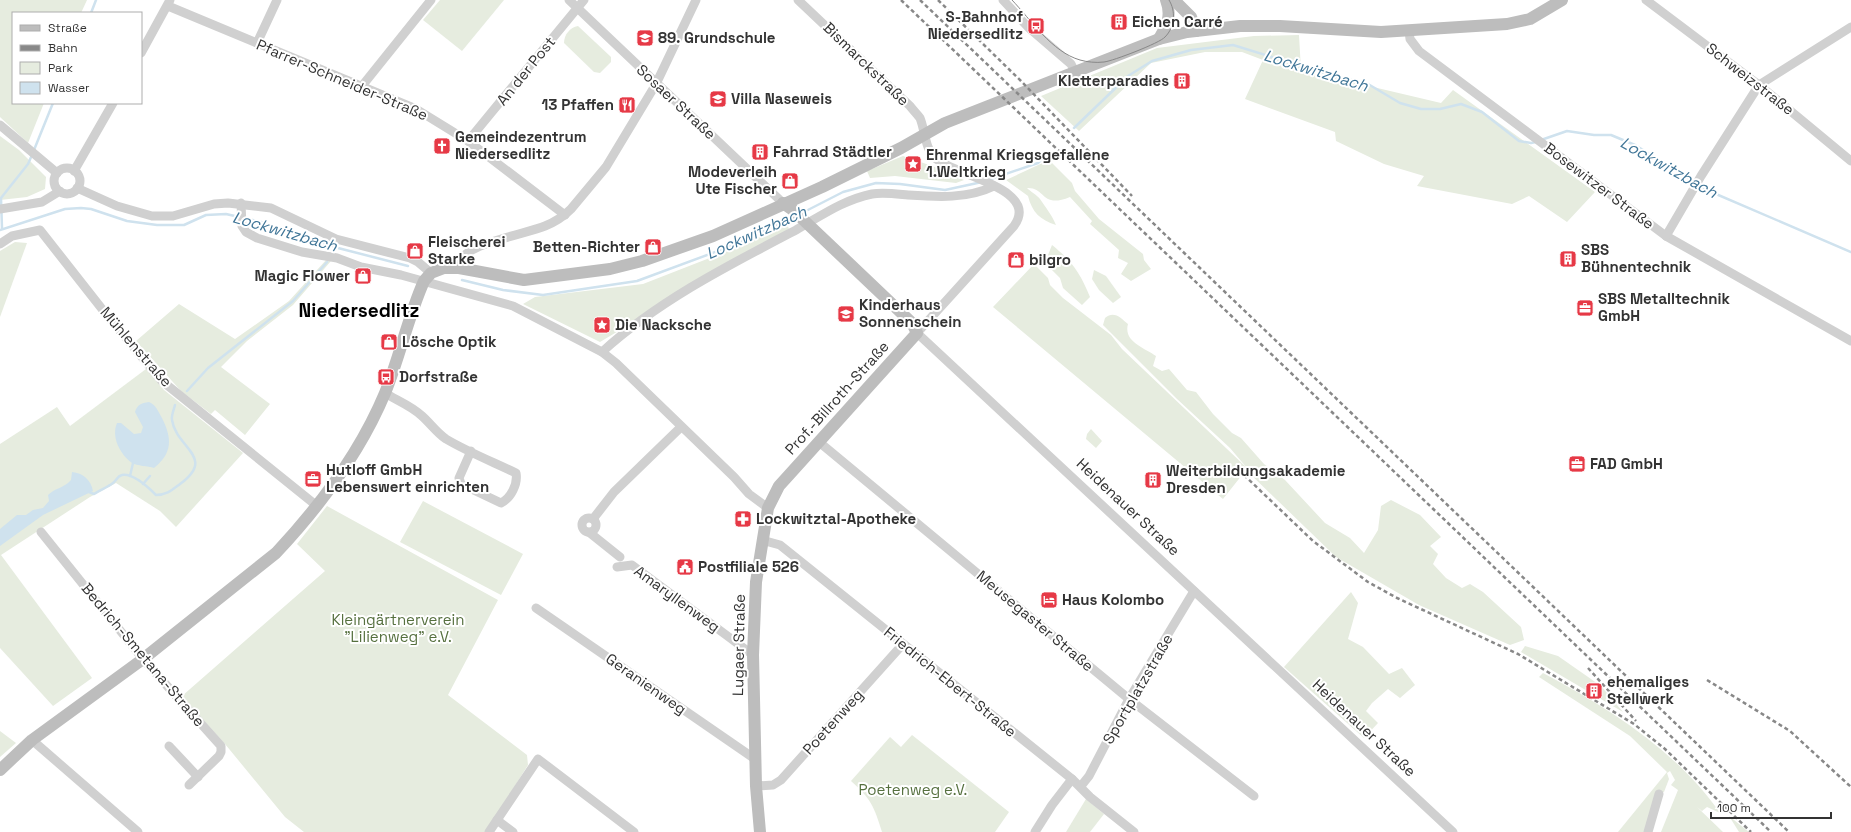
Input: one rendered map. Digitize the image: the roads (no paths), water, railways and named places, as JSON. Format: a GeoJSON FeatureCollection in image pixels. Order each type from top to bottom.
{"type":"FeatureCollection","features":[{"type":"Feature","properties":{"kind":"street"},"geometry":{"type":"LineString","coordinates":[[257,43],[277,0]]}},
{"type":"Feature","properties":{"kind":"street"},"geometry":{"type":"LineString","coordinates":[[362,86],[431,0]]}},
{"type":"Feature","properties":{"kind":"street","name":"Sosaer Straße"},"geometry":{"type":"LineString","coordinates":[[569,0],[656,84],[788,206]]}},
{"type":"Feature","properties":{"kind":"street","name":"An der Post"},"geometry":{"type":"LineString","coordinates":[[468,142],[584,0]]}},
{"type":"Feature","properties":{"kind":"street"},"geometry":{"type":"LineString","coordinates":[[459,268],[461,259],[473,250],[492,242],[545,226],[565,215],[606,166],[656,84],[696,0]]}},
{"type":"Feature","properties":{"kind":"street","name":"Bismarckstraße"},"geometry":{"type":"LineString","coordinates":[[798,0],[910,106],[920,119],[925,134]]}},
{"type":"Feature","properties":{"kind":"street"},"geometry":{"type":"LineString","coordinates":[[1003,0],[1028,27],[1071,64],[1075,72]]}},
{"type":"Feature","properties":{"kind":"street"},"geometry":{"type":"LineString","coordinates":[[1159,40],[1167,26],[1170,15],[1166,0]]}},
{"type":"Feature","properties":{"kind":"street"},"geometry":{"type":"LineString","coordinates":[[1169,0],[1192,31]]}},
{"type":"Feature","properties":{"kind":"street"},"geometry":{"type":"LineString","coordinates":[[1174,0],[1191,17],[1192,31]]}},
{"type":"Feature","properties":{"kind":"street"},"geometry":{"type":"LineString","coordinates":[[0,770],[32,740],[143,659],[276,553],[317,506],[361,443],[385,393],[427,277],[444,268],[459,268],[524,280],[610,270],[642,261],[713,236],[788,206],[945,123],[1159,40],[1192,31],[1258,26],[1352,31],[1409,31],[1518,22],[1542,13],[1562,0]]}},
{"type":"Feature","properties":{"kind":"street","name":"Schweizstraße"},"geometry":{"type":"LineString","coordinates":[[1646,0],[1759,85],[1851,161]]}},
{"type":"Feature","properties":{"kind":"street"},"geometry":{"type":"LineString","coordinates":[[142,51],[169,3]]}},
{"type":"Feature","properties":{"kind":"street","name":"Pfarrer-Schneider-Straße"},"geometry":{"type":"LineString","coordinates":[[169,3],[257,43],[416,109],[468,142],[565,215]]}},
{"type":"Feature","properties":{"kind":"street"},"geometry":{"type":"LineString","coordinates":[[1666,236],[1691,192],[1759,85],[1851,27]]}},
{"type":"Feature","properties":{"kind":"street","name":"Bosewitzer Straße"},"geometry":{"type":"LineString","coordinates":[[1409,31],[1410,39],[1419,51],[1666,236],[1851,341]]}},
{"type":"Feature","properties":{"kind":"street"},"geometry":{"type":"LineString","coordinates":[[74,171],[112,104]]}},
{"type":"Feature","properties":{"kind":"street"},"geometry":{"type":"LineString","coordinates":[[0,125],[57,173]]}},
{"type":"Feature","properties":{"kind":"street","name":"Prof.-Billroth-Straße"},"geometry":{"type":"LineString","coordinates":[[768,508],[780,486],[1017,221],[1020,209],[1017,203],[1008,194],[993,185],[949,167],[935,158],[931,154],[925,134]]}},
{"type":"Feature","properties":{"kind":"street"},"geometry":{"type":"LineString","coordinates":[[2,209],[42,202],[60,192],[71,193],[77,188],[80,181],[74,171],[65,168],[57,173],[55,185],[60,192]]}},
{"type":"Feature","properties":{"kind":"street"},"geometry":{"type":"LineString","coordinates":[[602,352],[618,338],[693,286],[836,206],[874,194],[932,197],[961,195],[984,190],[993,185]]}},
{"type":"Feature","properties":{"kind":"street"},"geometry":{"type":"LineString","coordinates":[[77,188],[117,206],[152,216],[173,216],[215,204],[241,212],[271,208],[336,239],[410,258],[418,262],[427,277]]}},
{"type":"Feature","properties":{"kind":"street","name":"Heidenauer Straße"},"geometry":{"type":"LineString","coordinates":[[788,206],[912,323],[917,333],[1453,832]]}},
{"type":"Feature","properties":{"kind":"street"},"geometry":{"type":"LineString","coordinates":[[241,212],[246,232],[257,238],[302,252],[337,258],[361,267],[427,277],[513,306],[602,352],[616,363],[750,494],[768,508]]}},
{"type":"Feature","properties":{"kind":"street","name":"Mühlenstraße"},"geometry":{"type":"LineString","coordinates":[[0,244],[12,236],[40,230],[106,314],[162,381],[317,506]]}},
{"type":"Feature","properties":{"kind":"street"},"geometry":{"type":"LineString","coordinates":[[385,393],[421,415],[446,439],[516,472],[516,483],[507,500],[500,503],[462,484],[459,478],[471,451]]}},
{"type":"Feature","properties":{"kind":"street"},"geometry":{"type":"LineString","coordinates":[[620,557],[590,533],[595,530],[596,526],[593,519],[614,492],[681,427]]}},
{"type":"Feature","properties":{"kind":"street","name":"Meusegaster Straße"},"geometry":{"type":"LineString","coordinates":[[819,442],[1129,698],[1254,796]]}},
{"type":"Feature","properties":{"kind":"street","name":"Lugaer Straße"},"geometry":{"type":"LineString","coordinates":[[760,832],[756,786],[753,655],[756,582],[768,508]]}},
{"type":"Feature","properties":{"kind":"street","name":"Bedrich-Smetana-Straße"},"geometry":{"type":"LineString","coordinates":[[41,532],[143,659],[221,746],[219,756],[190,785]]}},
{"type":"Feature","properties":{"kind":"street","name":"Friedrich-Ebert-Straße"},"geometry":{"type":"LineString","coordinates":[[762,540],[780,545],[1081,786],[1090,797],[1134,832]]}},
{"type":"Feature","properties":{"kind":"street","name":"Amaryllenweg"},"geometry":{"type":"LineString","coordinates":[[617,567],[632,565],[753,655]]}},
{"type":"Feature","properties":{"kind":"street","name":"Sportplatzstraße"},"geometry":{"type":"LineString","coordinates":[[1081,786],[1089,776],[1129,698],[1194,591]]}},
{"type":"Feature","properties":{"kind":"street","name":"Geranienweg"},"geometry":{"type":"LineString","coordinates":[[536,608],[755,759]]}},
{"type":"Feature","properties":{"kind":"street","name":"Poetenweg"},"geometry":{"type":"LineString","coordinates":[[756,786],[773,785],[781,780],[903,644]]}},
{"type":"Feature","properties":{"kind":"street"},"geometry":{"type":"LineString","coordinates":[[32,740],[138,832]]}},
{"type":"Feature","properties":{"kind":"street"},"geometry":{"type":"LineString","coordinates":[[169,746],[198,777]]}},
{"type":"Feature","properties":{"kind":"street"},"geometry":{"type":"LineString","coordinates":[[489,832],[538,759],[634,832]]}},
{"type":"Feature","properties":{"kind":"street"},"geometry":{"type":"LineString","coordinates":[[1035,832],[1052,805],[1072,779]]}},
{"type":"Feature","properties":{"kind":"street"},"geometry":{"type":"LineString","coordinates":[[1648,832],[1659,794]]}},
{"type":"Feature","properties":{"kind":"street"},"geometry":{"type":"LineString","coordinates":[[497,820],[514,832]]}},
{"type":"Feature","properties":{"kind":"water"},"geometry":{"type":"Polygon","coordinates":[[[149,402],[155,407],[162,418],[168,432],[169,439],[168,451],[165,457],[154,468],[132,463],[120,450],[115,434],[117,423],[121,423],[134,434],[141,433],[143,427],[135,412],[140,405],[149,402]]]}},
{"type":"Feature","properties":{"kind":"water"},"geometry":{"type":"Polygon","coordinates":[[[72,472],[80,474],[86,478],[93,491],[43,515],[0,546],[0,529],[17,515],[26,515],[33,510],[43,508],[49,501],[48,495],[68,483],[71,480],[72,472]]]}},
{"type":"Feature","properties":{"kind":"waterway"},"geometry":{"type":"LineString","coordinates":[[91,12],[96,0]]}},
{"type":"Feature","properties":{"kind":"waterway","name":"Lockwitzbach"},"geometry":{"type":"LineString","coordinates":[[1074,128],[1128,76],[1152,61],[1191,50],[1233,45],[1330,75],[1368,84],[1400,103],[1421,109],[1440,109],[1461,104],[1482,112],[1519,141],[1531,143],[1536,142]]}},
{"type":"Feature","properties":{"kind":"waterway"},"geometry":{"type":"LineString","coordinates":[[34,150],[53,104]]}},
{"type":"Feature","properties":{"kind":"waterway","name":"Lockwitzbach"},"geometry":{"type":"LineString","coordinates":[[1541,140],[1567,131],[1594,135],[1611,135],[1635,145],[1709,191],[1851,252]]}},
{"type":"Feature","properties":{"kind":"waterway"},"geometry":{"type":"LineString","coordinates":[[2,228],[1,198],[28,164],[32,155]]}},
{"type":"Feature","properties":{"kind":"waterway","name":"Lockwitzbach"},"geometry":{"type":"LineString","coordinates":[[988,180],[1038,163],[1045,156]]}},
{"type":"Feature","properties":{"kind":"waterway","name":"Lockwitzbach"},"geometry":{"type":"LineString","coordinates":[[802,213],[843,192],[876,183],[900,184],[945,190],[982,182]]}},
{"type":"Feature","properties":{"kind":"waterway","name":"Lockwitzbach"},"geometry":{"type":"LineString","coordinates":[[0,230],[65,209],[91,209],[127,221],[157,225],[184,225],[206,215],[226,214],[261,222],[338,248],[408,266]]}},
{"type":"Feature","properties":{"kind":"waterway","name":"Lockwitzbach"},"geometry":{"type":"LineString","coordinates":[[462,280],[503,290],[543,295],[637,281],[726,248],[794,217]]}},
{"type":"Feature","properties":{"kind":"waterway"},"geometry":{"type":"LineString","coordinates":[[187,391],[208,368],[293,301],[327,262]]}},
{"type":"Feature","properties":{"kind":"waterway"},"geometry":{"type":"LineString","coordinates":[[89,492],[94,494],[114,482],[119,476],[126,475],[136,479],[156,495],[160,495],[172,490],[190,475],[195,467],[195,459],[175,430],[172,418],[175,405]]}},
{"type":"Feature","properties":{"kind":"waterway"},"geometry":{"type":"LineString","coordinates":[[130,476],[133,463]]}},
{"type":"Feature","properties":{"kind":"waterway"},"geometry":{"type":"LineString","coordinates":[[143,484],[150,476]]}},
{"type":"Feature","properties":{"kind":"tram line"},"geometry":{"type":"LineString","coordinates":[[1012,0],[1051,43],[1070,56],[1089,62],[1109,61],[1146,47],[1165,37],[1173,24],[1173,9],[1169,0]]}},
{"type":"Feature","properties":{"kind":"railway"},"geometry":{"type":"LineString","coordinates":[[901,0],[1771,832]]}},
{"type":"Feature","properties":{"kind":"railway"},"geometry":{"type":"LineString","coordinates":[[920,0],[1789,832]]}},
{"type":"Feature","properties":{"kind":"railway"},"geometry":{"type":"LineString","coordinates":[[938,0],[1021,81],[1132,196]]}},
{"type":"Feature","properties":{"kind":"railway"},"geometry":{"type":"LineString","coordinates":[[1244,475],[1313,541],[1368,582],[1397,598],[1518,654],[1634,724],[1665,749],[1751,832]]}},
{"type":"Feature","properties":{"kind":"railway"},"geometry":{"type":"LineString","coordinates":[[1588,668],[1636,721]]}},
{"type":"Feature","properties":{"kind":"railway"},"geometry":{"type":"LineString","coordinates":[[1707,680],[1790,731],[1851,787]]}},
{"type":"Feature","properties":{"kind":"place","name":"Eichen Carré"},"geometry":{"type":"Point","coordinates":[1119,22]}},
{"type":"Feature","properties":{"kind":"place","name":"S-Bahnhof Niedersedlitz"},"geometry":{"type":"Point","coordinates":[1036,26]}},
{"type":"Feature","properties":{"kind":"place","name":"89. Grundschule"},"geometry":{"type":"Point","coordinates":[645,38]}},
{"type":"Feature","properties":{"kind":"place","name":"Kletterparadies"},"geometry":{"type":"Point","coordinates":[1182,81]}},
{"type":"Feature","properties":{"kind":"place","name":"Villa Naseweis"},"geometry":{"type":"Point","coordinates":[718,99]}},
{"type":"Feature","properties":{"kind":"place","name":"13 Pfaffen"},"geometry":{"type":"Point","coordinates":[627,105]}},
{"type":"Feature","properties":{"kind":"place","name":"Gemeindezentrum Niedersedlitz"},"geometry":{"type":"Point","coordinates":[442,146]}},
{"type":"Feature","properties":{"kind":"place","name":"Fahrrad Städtler"},"geometry":{"type":"Point","coordinates":[760,152]}},
{"type":"Feature","properties":{"kind":"place","name":"Ehrenmal Kriegsgefallene 1.Weltkrieg"},"geometry":{"type":"Point","coordinates":[913,164]}},
{"type":"Feature","properties":{"kind":"place","name":"Modeverleih Ute Fischer"},"geometry":{"type":"Point","coordinates":[790,181]}},
{"type":"Feature","properties":{"kind":"place","name":"Betten-Richter"},"geometry":{"type":"Point","coordinates":[653,247]}},
{"type":"Feature","properties":{"kind":"place","name":"Fleischerei Starke"},"geometry":{"type":"Point","coordinates":[415,251]}},
{"type":"Feature","properties":{"kind":"place","name":"SBS Bühnentechnik"},"geometry":{"type":"Point","coordinates":[1568,259]}},
{"type":"Feature","properties":{"kind":"place","name":"bilgro"},"geometry":{"type":"Point","coordinates":[1016,260]}},
{"type":"Feature","properties":{"kind":"place","name":"Magic Flower"},"geometry":{"type":"Point","coordinates":[363,276]}},
{"type":"Feature","properties":{"kind":"place","name":"SBS Metalltechnik GmbH"},"geometry":{"type":"Point","coordinates":[1585,308]}},
{"type":"Feature","properties":{"kind":"place","name":"Kinderhaus Sonnenschein"},"geometry":{"type":"Point","coordinates":[846,314]}},
{"type":"Feature","properties":{"kind":"place","name":"Die Nacksche"},"geometry":{"type":"Point","coordinates":[602,325]}},
{"type":"Feature","properties":{"kind":"place","name":"Lösche Optik"},"geometry":{"type":"Point","coordinates":[389,342]}},
{"type":"Feature","properties":{"kind":"place","name":"Dorfstraße"},"geometry":{"type":"Point","coordinates":[386,377]}},
{"type":"Feature","properties":{"kind":"place","name":"FAD GmbH"},"geometry":{"type":"Point","coordinates":[1577,464]}},
{"type":"Feature","properties":{"kind":"place","name":"Hutloff GmbH Lebenswert einrichten"},"geometry":{"type":"Point","coordinates":[313,479]}},
{"type":"Feature","properties":{"kind":"place","name":"Weiterbildungsakademie Dresden"},"geometry":{"type":"Point","coordinates":[1153,480]}},
{"type":"Feature","properties":{"kind":"place","name":"Lockwitztal-Apotheke"},"geometry":{"type":"Point","coordinates":[743,519]}},
{"type":"Feature","properties":{"kind":"place","name":"Postfiliale 526"},"geometry":{"type":"Point","coordinates":[685,567]}},
{"type":"Feature","properties":{"kind":"place","name":"Haus Kolombo"},"geometry":{"type":"Point","coordinates":[1049,600]}},
{"type":"Feature","properties":{"kind":"place","name":"ehemaliges Stellwerk"},"geometry":{"type":"Point","coordinates":[1594,691]}},
{"type":"Feature","properties":{"kind":"district","name":"Niedersedlitz"},"geometry":{"type":"Point","coordinates":[359,310]}},
{"type":"Feature","properties":{"kind":"park label","name":"Kleingärtnerverein \"Lilienweg\" e.V."},"geometry":{"type":"Point","coordinates":[398,628]}},
{"type":"Feature","properties":{"kind":"park label","name":"Poetenweg e.V."},"geometry":{"type":"Point","coordinates":[913,790]}}]}
